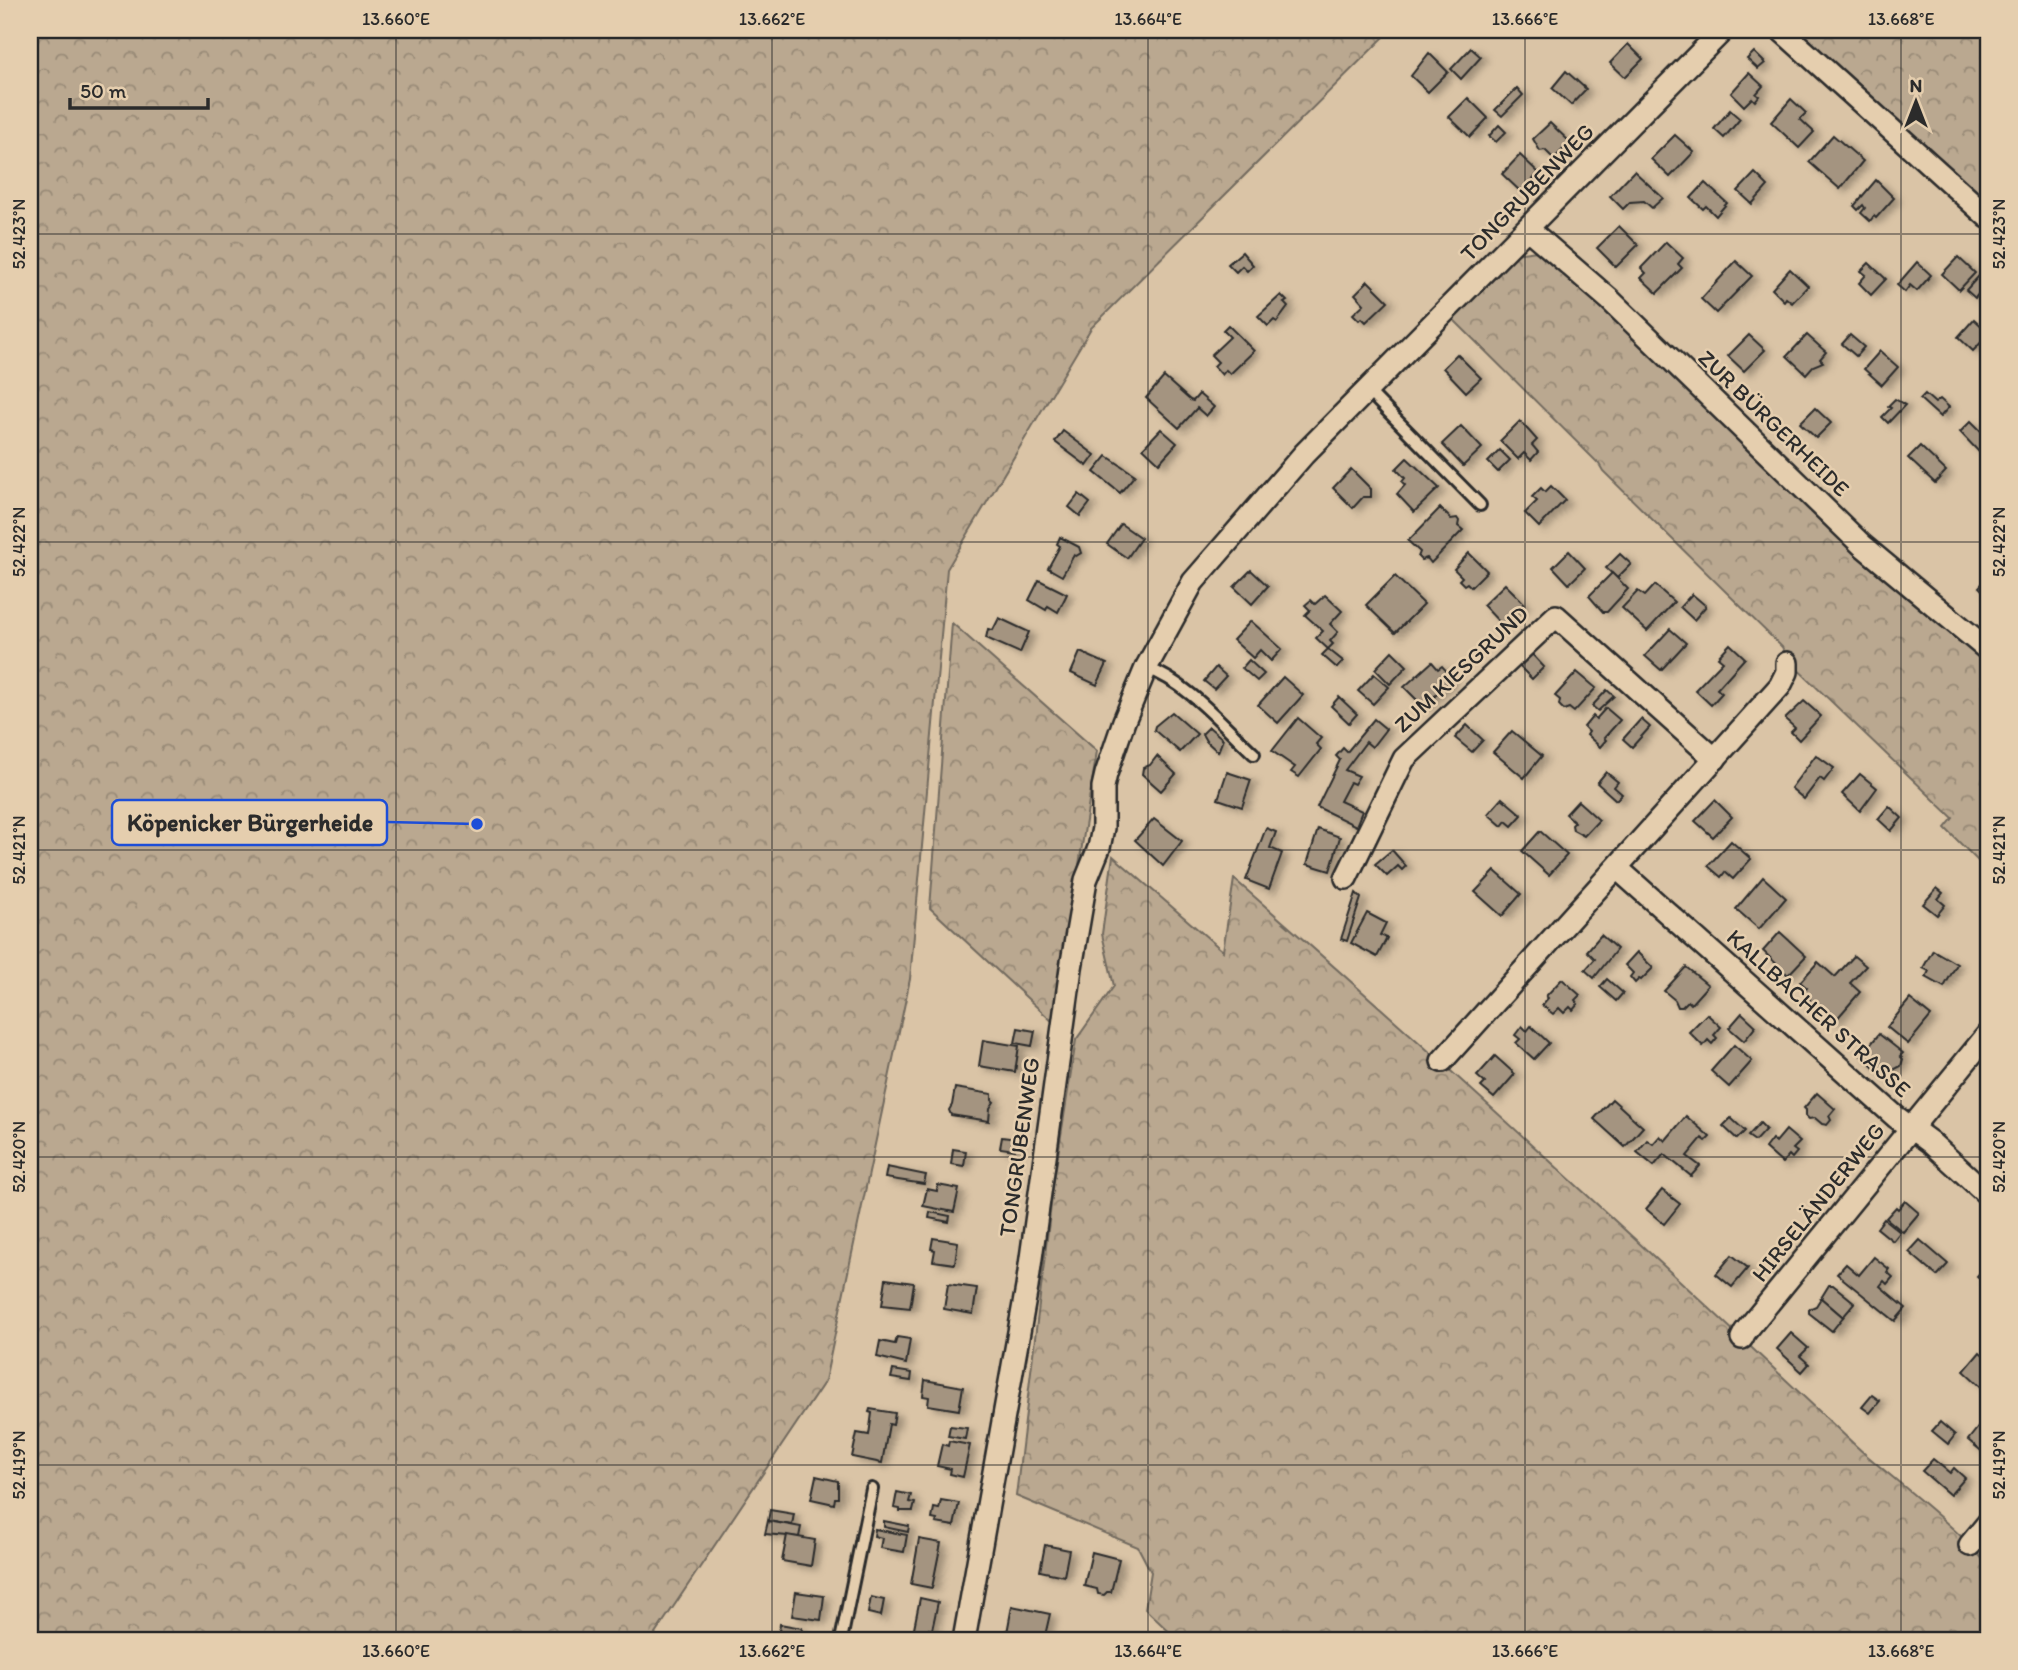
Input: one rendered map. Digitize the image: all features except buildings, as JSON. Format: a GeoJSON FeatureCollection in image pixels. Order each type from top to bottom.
{"type":"FeatureCollection","features":[{"type":"Feature","properties":{"kind":"street","name":"TONGRUBENWEG"},"geometry":{"type":"LineString","coordinates":[[964,1640],[1027,1287],[1069,981],[1084,892],[1103,828],[1103,787],[1124,721],[1146,667],[1193,582],[1304,454],[1723,30]]}},
{"type":"Feature","properties":{"kind":"street"},"geometry":{"type":"LineString","coordinates":[[1782,30],[1988,217]]}},
{"type":"Feature","properties":{"kind":"street","name":"ZUR BÜRGERHEIDE"},"geometry":{"type":"LineString","coordinates":[[1528,229],[1627,316],[1862,545],[1988,650]]}},
{"type":"Feature","properties":{"kind":"street","name":"ZUM KIESGRUND"},"geometry":{"type":"LineString","coordinates":[[1346,878],[1404,759],[1556,616],[1715,759]]}},
{"type":"Feature","properties":{"kind":"street"},"geometry":{"type":"LineString","coordinates":[[1441,1061],[1780,686],[1787,671],[1787,663]]}},
{"type":"Feature","properties":{"kind":"street","name":"KALLBACHER STRASSE"},"geometry":{"type":"LineString","coordinates":[[1617,868],[1896,1117],[1988,1195]]}},
{"type":"Feature","properties":{"kind":"street","name":"HIRSELÄNDERWEG"},"geometry":{"type":"LineString","coordinates":[[1742,1338],[1988,1034]]}},
{"type":"Feature","properties":{"kind":"street"},"geometry":{"type":"LineString","coordinates":[[1970,1545],[1988,1523]]}},
{"type":"Feature","properties":{"kind":"lane"},"geometry":{"type":"LineString","coordinates":[[1368,391],[1480,505]]}},
{"type":"Feature","properties":{"kind":"lane"},"geometry":{"type":"LineString","coordinates":[[1146,667],[1162,673],[1190,695],[1254,754]]}},
{"type":"Feature","properties":{"kind":"lane"},"geometry":{"type":"LineString","coordinates":[[841,1640],[872,1489]]}},
{"type":"Feature","properties":{"kind":"green space"},"geometry":{"type":"Polygon","coordinates":[[[30,30],[1391,30],[1091,328],[947,569],[910,979],[825,1381],[651,1640],[30,1640],[30,30]]]}},
{"type":"Feature","properties":{"kind":"green space"},"geometry":{"type":"Polygon","coordinates":[[[1796,30],[1988,30],[1988,205],[1796,30]]]}},
{"type":"Feature","properties":{"kind":"green space"},"geometry":{"type":"Polygon","coordinates":[[[1537,251],[1561,268],[1607,311],[1838,536],[1907,589],[1909,599],[1988,664],[1988,871],[1945,828],[1953,818],[1790,662],[1782,647],[1448,314],[1514,254],[1537,251]]]}},
{"type":"Feature","properties":{"kind":"green space"},"geometry":{"type":"Polygon","coordinates":[[[952,623],[1097,751],[1054,1023],[930,908],[952,623]]]}},
{"type":"Feature","properties":{"kind":"green space"},"geometry":{"type":"Polygon","coordinates":[[[1113,856],[1223,951],[1234,879],[1392,1018],[1625,1230],[1856,1446],[1968,1543],[1988,1569],[1988,1640],[1178,1640],[1145,1609],[1151,1572],[1138,1547],[1016,1496],[1054,1180],[1076,1040],[1114,986],[1102,934],[1113,856]]]}},
{"type":"Feature","properties":{"kind":"place","name":"Köpenicker Bürgerheide"},"geometry":{"type":"Point","coordinates":[477,824]}}]}
